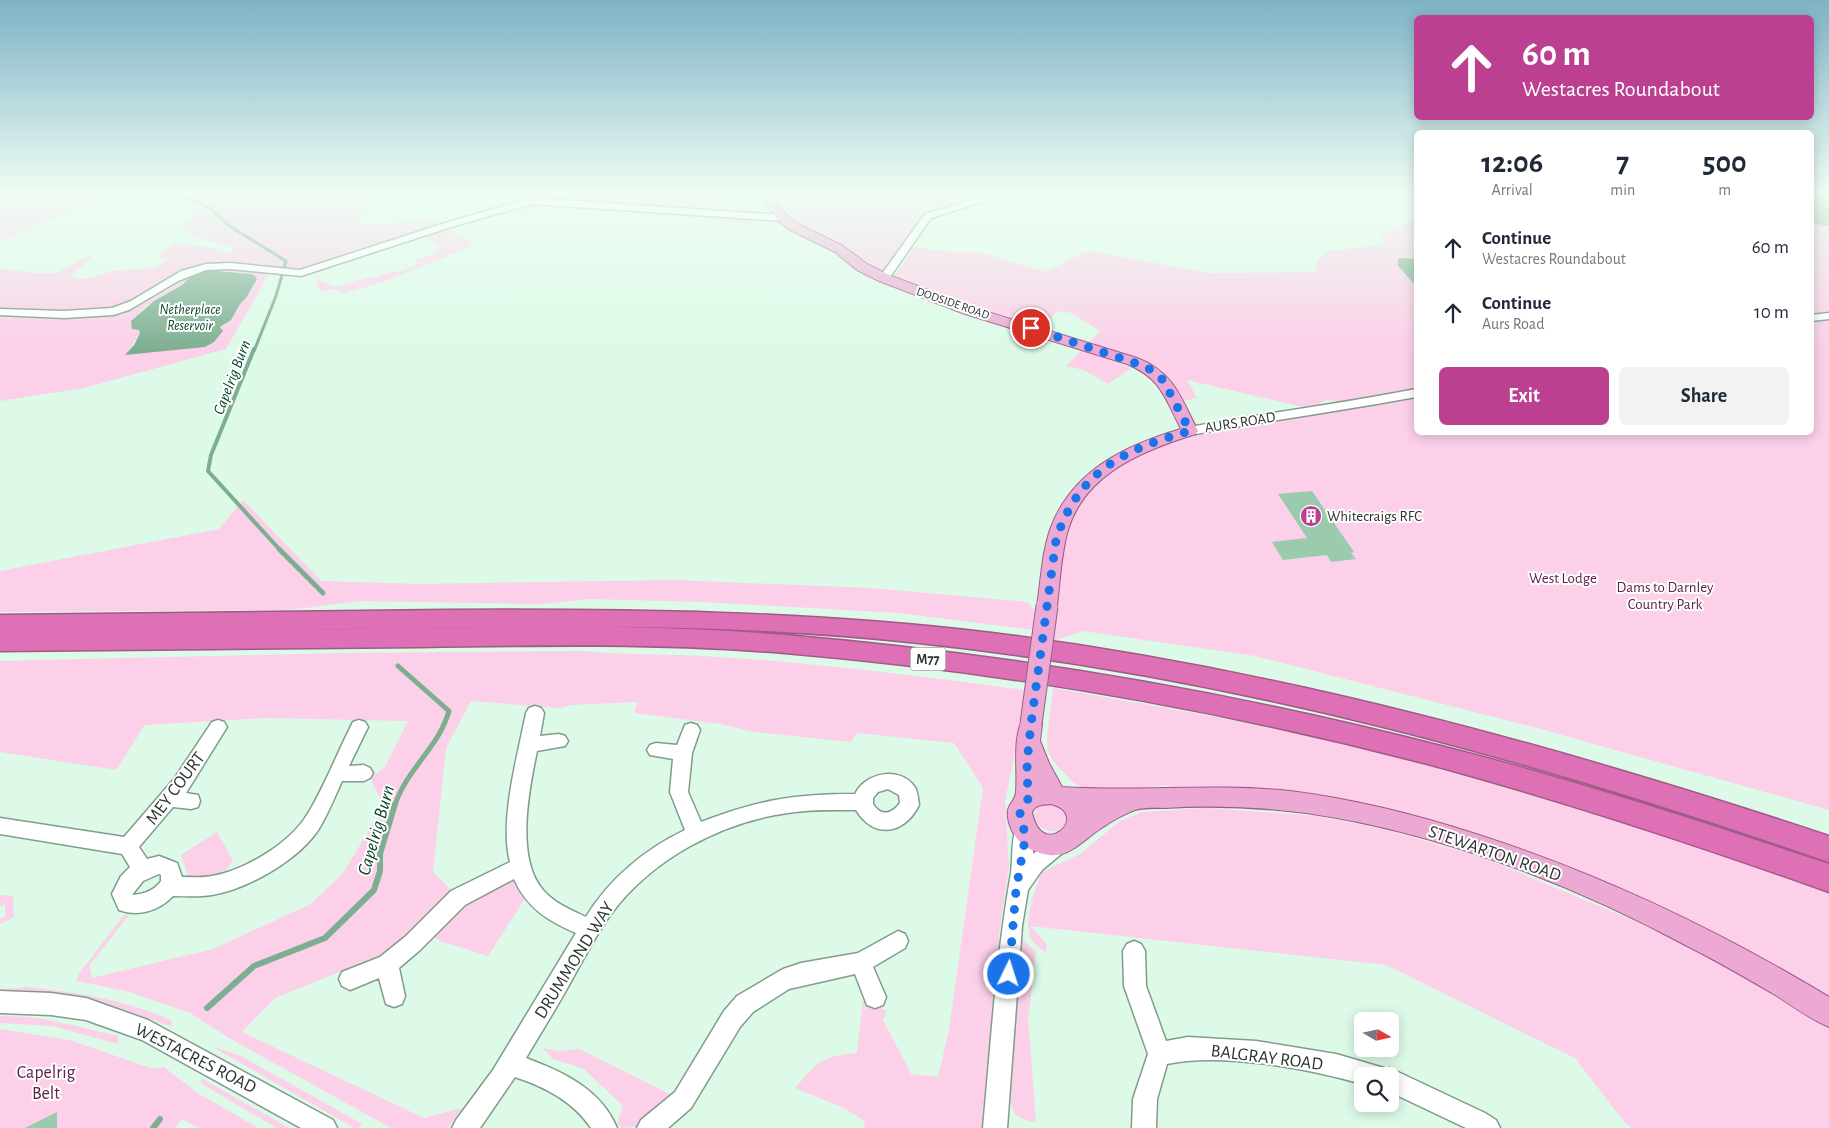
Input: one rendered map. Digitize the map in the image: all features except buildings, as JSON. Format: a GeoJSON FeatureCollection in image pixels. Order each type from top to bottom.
{"type":"FeatureCollection","features":[{"type":"Feature","properties":{"kind":"highway","name":"M77"},"geometry":{"type":"LineString","coordinates":[[0,624],[661,619],[843,628],[1022,646],[1246,685],[1437,729],[1644,788],[1829,850]]}},
{"type":"Feature","properties":{"kind":"highway","name":"M77"},"geometry":{"type":"LineString","coordinates":[[0,642],[586,636],[674,638],[785,644],[927,659],[1110,685],[1301,722],[1590,799],[1829,878]]}},
{"type":"Feature","properties":{"kind":"main road","name":"DODSIDE ROAD"},"geometry":{"type":"LineString","coordinates":[[832,246],[862,267],[884,278],[970,311],[1078,343],[1147,367],[1163,380],[1190,431]]}},
{"type":"Feature","properties":{"kind":"main road","name":"AURS ROAD"},"geometry":{"type":"LineString","coordinates":[[1028,799],[1027,763],[1031,724],[1056,540],[1066,514],[1078,493],[1106,466],[1127,453],[1158,440],[1190,431]]}},
{"type":"Feature","properties":{"kind":"main road","name":"AURS ROAD"},"geometry":{"type":"LineString","coordinates":[[1031,724],[1034,753],[1038,764],[1059,796]]}},
{"type":"Feature","properties":{"kind":"main road"},"geometry":{"type":"LineString","coordinates":[[1035,795],[1059,796],[1076,810],[1079,819],[1078,827],[1066,839],[1039,842],[1024,830],[1020,813],[1028,799],[1035,795]]}},
{"type":"Feature","properties":{"kind":"main road","name":"STEWARTON ROAD"},"geometry":{"type":"LineString","coordinates":[[1059,796],[1086,800],[1130,801],[1198,797],[1277,800],[1354,812],[1440,833],[1546,869],[1638,908],[1740,960],[1829,1013]]}},
{"type":"Feature","properties":{"kind":"main road","name":"STEWARTON ROAD"},"geometry":{"type":"LineString","coordinates":[[1066,839],[1130,801]]}},
{"type":"Feature","properties":{"kind":"street"},"geometry":{"type":"LineString","coordinates":[[0,312],[110,312],[134,303],[185,274],[207,267],[228,266],[286,274],[301,273],[385,246]]}},
{"type":"Feature","properties":{"kind":"street"},"geometry":{"type":"LineString","coordinates":[[884,278],[907,246]]}},
{"type":"Feature","properties":{"kind":"street"},"geometry":{"type":"LineString","coordinates":[[1814,318],[1829,316]]}},
{"type":"Feature","properties":{"kind":"street","name":"AURS ROAD"},"geometry":{"type":"LineString","coordinates":[[1190,431],[1254,419],[1337,408],[1414,393]]}},
{"type":"Feature","properties":{"kind":"street"},"geometry":{"type":"LineString","coordinates":[[535,713],[517,818],[516,845],[519,867],[534,895],[557,915],[590,929]]}},
{"type":"Feature","properties":{"kind":"street"},"geometry":{"type":"LineString","coordinates":[[168,887],[211,886],[233,880],[271,861],[295,842],[312,822],[359,727]]}},
{"type":"Feature","properties":{"kind":"street","name":"MEY COURT"},"geometry":{"type":"LineString","coordinates":[[128,846],[181,785],[218,728]]}},
{"type":"Feature","properties":{"kind":"street"},"geometry":{"type":"LineString","coordinates":[[691,730],[683,753],[679,792],[696,833]]}},
{"type":"Feature","properties":{"kind":"street"},"geometry":{"type":"LineString","coordinates":[[530,744],[559,741]]}},
{"type":"Feature","properties":{"kind":"street"},"geometry":{"type":"LineString","coordinates":[[656,750],[683,753]]}},
{"type":"Feature","properties":{"kind":"street"},"geometry":{"type":"LineString","coordinates":[[336,774],[364,773]]}},
{"type":"Feature","properties":{"kind":"street"},"geometry":{"type":"LineString","coordinates":[[169,799],[191,801]]}},
{"type":"Feature","properties":{"kind":"street","name":"DRUMMOND WAY"},"geometry":{"type":"LineString","coordinates":[[464,1128],[479,1111],[510,1064],[590,929],[609,901],[635,874],[696,833],[737,817],[779,806],[813,802],[862,802]]}},
{"type":"Feature","properties":{"kind":"street"},"geometry":{"type":"LineString","coordinates":[[0,826],[128,846],[143,870]]}},
{"type":"Feature","properties":{"kind":"street"},"geometry":{"type":"LineString","coordinates":[[995,1128],[1016,890],[1023,858],[1024,830]]}},
{"type":"Feature","properties":{"kind":"street"},"geometry":{"type":"LineString","coordinates":[[1016,890],[1039,860],[1066,839]]}},
{"type":"Feature","properties":{"kind":"street"},"geometry":{"type":"LineString","coordinates":[[159,865],[170,869],[172,874],[168,887],[148,903],[132,905],[126,903],[122,894],[129,880],[143,870],[159,865]]}},
{"type":"Feature","properties":{"kind":"street"},"geometry":{"type":"LineString","coordinates":[[350,979],[387,964],[413,943],[458,898],[519,867]]}},
{"type":"Feature","properties":{"kind":"street"},"geometry":{"type":"LineString","coordinates":[[649,1128],[683,1100],[732,1019],[745,1004],[783,980],[801,974],[861,963],[898,941]]}},
{"type":"Feature","properties":{"kind":"street"},"geometry":{"type":"LineString","coordinates":[[1134,951],[1136,986],[1158,1054],[1145,1099],[1144,1128]]}},
{"type":"Feature","properties":{"kind":"street"},"geometry":{"type":"LineString","coordinates":[[861,963],[875,997]]}},
{"type":"Feature","properties":{"kind":"street"},"geometry":{"type":"LineString","coordinates":[[387,964],[394,996]]}},
{"type":"Feature","properties":{"kind":"street","name":"WESTACRES ROAD"},"geometry":{"type":"LineString","coordinates":[[0,1002],[52,1004],[86,1009],[148,1030],[325,1128]]}},
{"type":"Feature","properties":{"kind":"street","name":"BALGRAY ROAD"},"geometry":{"type":"LineString","coordinates":[[1158,1054],[1188,1048],[1256,1052],[1336,1065],[1354,1070]]}},
{"type":"Feature","properties":{"kind":"street"},"geometry":{"type":"LineString","coordinates":[[510,1064],[548,1076],[583,1098],[605,1128]]}},
{"type":"Feature","properties":{"kind":"street"},"geometry":{"type":"LineString","coordinates":[[1399,1084],[1459,1112],[1488,1128]]}},
{"type":"Feature","properties":{"kind":"green space"},"geometry":{"type":"Polygon","coordinates":[[[171,246],[203,246],[227,252],[234,251],[233,248],[225,246],[380,246],[306,269],[276,268],[269,274],[226,349],[84,388],[0,401],[0,269],[55,273],[83,258],[93,256],[70,277],[86,279],[113,271],[155,268],[166,261],[157,256],[171,246]],[[205,270],[143,308],[139,313],[140,333],[126,354],[205,347],[214,342],[223,331],[220,328],[231,320],[240,304],[246,298],[254,275],[205,270]]]}},
{"type":"Feature","properties":{"kind":"green space"},"geometry":{"type":"Polygon","coordinates":[[[436,246],[474,246],[386,281],[344,293],[333,289],[322,292],[318,289],[317,280],[336,287],[369,277],[374,278],[390,272],[398,272],[416,265],[415,260],[433,254],[431,252],[439,248],[436,246]]]}},
{"type":"Feature","properties":{"kind":"green space"},"geometry":{"type":"Polygon","coordinates":[[[831,246],[903,246],[884,271],[878,271],[831,246]]]}},
{"type":"Feature","properties":{"kind":"green space"},"geometry":{"type":"Polygon","coordinates":[[[1373,246],[1414,246],[1414,388],[1341,402],[1328,400],[1307,408],[1187,380],[1197,398],[1182,401],[1169,377],[1156,366],[1089,342],[1100,331],[1071,313],[1058,311],[1051,318],[1033,325],[984,312],[893,278],[914,247],[954,252],[978,252],[1046,272],[1090,251],[1208,273],[1316,272],[1317,260],[1329,251],[1373,246]]]}},
{"type":"Feature","properties":{"kind":"green space","name":"Dams to Darnley Country Park"},"geometry":{"type":"Polygon","coordinates":[[[1814,246],[1829,246],[1829,810],[1537,728],[1255,656],[1083,631],[1042,645],[1063,520],[1088,482],[1165,438],[1414,391],[1414,435],[1814,435],[1814,246]]]}},
{"type":"Feature","properties":{"kind":"green space"},"geometry":{"type":"Polygon","coordinates":[[[1082,350],[1131,368],[1108,384],[1084,370],[1066,366],[1082,350]]]}},
{"type":"Feature","properties":{"kind":"green space"},"geometry":{"type":"Polygon","coordinates":[[[243,500],[321,581],[418,584],[675,580],[870,588],[1028,602],[1035,612],[1033,630],[899,613],[703,602],[590,599],[542,604],[360,601],[289,610],[0,612],[0,571],[219,529],[243,500]]]}},
{"type":"Feature","properties":{"kind":"green space"},"geometry":{"type":"Polygon","coordinates":[[[584,651],[702,656],[783,662],[1024,690],[1020,727],[1005,801],[1009,866],[999,935],[983,1128],[864,1128],[865,1121],[844,1108],[795,1088],[821,1062],[835,1056],[857,1053],[863,1001],[887,1011],[883,1020],[911,1074],[938,1077],[949,1030],[983,788],[954,743],[857,733],[851,742],[755,732],[720,724],[634,713],[637,702],[572,705],[561,708],[471,701],[446,748],[433,872],[451,890],[400,946],[275,998],[242,1032],[424,1118],[462,1108],[448,1128],[391,1128],[229,1038],[190,1013],[130,992],[77,981],[78,975],[124,915],[129,915],[89,966],[92,978],[213,949],[311,904],[343,873],[384,806],[370,778],[385,767],[408,721],[266,718],[145,725],[116,770],[0,752],[0,661],[338,653],[584,651]]]}},
{"type":"Feature","properties":{"kind":"green space"},"geometry":{"type":"Polygon","coordinates":[[[1053,688],[1272,728],[1436,768],[1634,826],[1829,891],[1829,1001],[1740,949],[1653,903],[1553,860],[1440,822],[1367,804],[1271,790],[1204,787],[1173,789],[1168,785],[1108,792],[1086,790],[1074,783],[1053,761],[1048,751],[1047,738],[1053,688]]]}},
{"type":"Feature","properties":{"kind":"green space"},"geometry":{"type":"Polygon","coordinates":[[[1051,802],[1062,807],[1068,815],[1067,824],[1061,829],[1054,831],[1040,827],[1035,816],[1036,810],[1040,805],[1051,802]]]}},
{"type":"Feature","properties":{"kind":"green space"},"geometry":{"type":"Polygon","coordinates":[[[1207,808],[1317,816],[1387,830],[1484,858],[1666,934],[1756,982],[1829,1025],[1829,1128],[1632,1128],[1625,1123],[1575,1058],[1386,965],[1030,926],[1047,944],[1046,953],[1033,942],[1028,927],[1030,907],[1042,872],[1080,854],[1120,821],[1142,812],[1207,808]]]}},
{"type":"Feature","properties":{"kind":"green space"},"geometry":{"type":"Polygon","coordinates":[[[217,832],[233,861],[221,876],[197,879],[188,876],[181,855],[217,832]]]}},
{"type":"Feature","properties":{"kind":"green space"},"geometry":{"type":"Polygon","coordinates":[[[507,881],[514,881],[526,897],[488,956],[440,941],[434,936],[464,903],[507,881]]]}},
{"type":"Feature","properties":{"kind":"green space"},"geometry":{"type":"Polygon","coordinates":[[[0,895],[13,896],[14,917],[0,924],[0,919],[5,917],[5,904],[0,906],[0,895]]]}},
{"type":"Feature","properties":{"kind":"green space"},"geometry":{"type":"Polygon","coordinates":[[[1022,939],[1036,952],[1028,1019],[1036,1122],[1016,1115],[1010,1099],[1022,939]]]}},
{"type":"Feature","properties":{"kind":"green space"},"geometry":{"type":"Polygon","coordinates":[[[27,987],[118,1002],[171,1020],[173,1027],[101,1002],[0,994],[0,989],[27,987]]]}},
{"type":"Feature","properties":{"kind":"green space"},"geometry":{"type":"Polygon","coordinates":[[[0,1016],[30,1017],[74,1025],[118,1036],[118,1044],[52,1026],[0,1023],[0,1016]]]}},
{"type":"Feature","properties":{"kind":"green space","name":"Capelrig Belt"},"geometry":{"type":"Polygon","coordinates":[[[0,1029],[73,1041],[153,1069],[164,1067],[199,1094],[258,1128],[199,1128],[182,1119],[175,1128],[0,1128],[0,1029]]]}},
{"type":"Feature","properties":{"kind":"green space"},"geometry":{"type":"Polygon","coordinates":[[[211,1046],[241,1056],[362,1124],[359,1128],[354,1128],[211,1046]]]}},
{"type":"Feature","properties":{"kind":"green space"},"geometry":{"type":"Polygon","coordinates":[[[542,1048],[559,1051],[579,1049],[674,1096],[645,1122],[622,1128],[617,1123],[623,1106],[584,1069],[554,1059],[542,1048]]]}},
{"type":"Feature","properties":{"kind":"green space"},"geometry":{"type":"Polygon","coordinates":[[[201,1078],[289,1128],[277,1128],[202,1084],[201,1078]]]}},
{"type":"Feature","properties":{"kind":"water"},"geometry":{"type":"Polygon","coordinates":[[[1398,259],[1414,259],[1414,284],[1398,266],[1398,259]]]}},
{"type":"Feature","properties":{"kind":"water","name":"Netherplace Reservoir"},"geometry":{"type":"Polygon","coordinates":[[[205,270],[250,274],[254,275],[257,279],[231,320],[220,327],[223,331],[214,342],[205,347],[125,355],[134,345],[140,333],[139,330],[132,329],[131,321],[154,301],[182,285],[192,275],[205,270]]]}},
{"type":"Feature","properties":{"kind":"waterway","name":"Capelrig Burn"},"geometry":{"type":"LineString","coordinates":[[254,351],[276,296],[286,261],[261,246]]}},
{"type":"Feature","properties":{"kind":"waterway","name":"Capelrig Burn"},"geometry":{"type":"LineString","coordinates":[[254,349],[211,455],[208,471],[280,550]]}},
{"type":"Feature","properties":{"kind":"waterway","name":"Capelrig Burn"},"geometry":{"type":"LineString","coordinates":[[280,550],[323,593]]}},
{"type":"Feature","properties":{"kind":"waterway","name":"Capelrig Burn"},"geometry":{"type":"LineString","coordinates":[[395,805],[400,792],[438,736],[449,711],[398,666]]}},
{"type":"Feature","properties":{"kind":"waterway","name":"Capelrig Burn"},"geometry":{"type":"LineString","coordinates":[[207,1008],[254,966],[325,938],[374,890],[380,871],[380,854],[395,804]]}},
{"type":"Feature","properties":{"kind":"waterway","name":"Capelrig Burn"},"geometry":{"type":"LineString","coordinates":[[153,1128],[160,1119]]}},
{"type":"Feature","properties":{"kind":"place","name":"Whitecraigs RFC"},"geometry":{"type":"Point","coordinates":[1311,516]}},
{"type":"Feature","properties":{"kind":"route"},"geometry":{"type":"LineString","coordinates":[[1009,974],[1016,890],[1024,845],[1024,830],[1020,822],[1020,813],[1022,806],[1028,799],[1027,763],[1031,724],[1056,540],[1066,514],[1078,493],[1106,466],[1139,447],[1190,431],[1163,380],[1147,367],[1031,328]]}},
{"type":"Feature","properties":{"kind":"park label","name":"West Lodge"},"geometry":{"type":"Point","coordinates":[1563,578]}}]}
